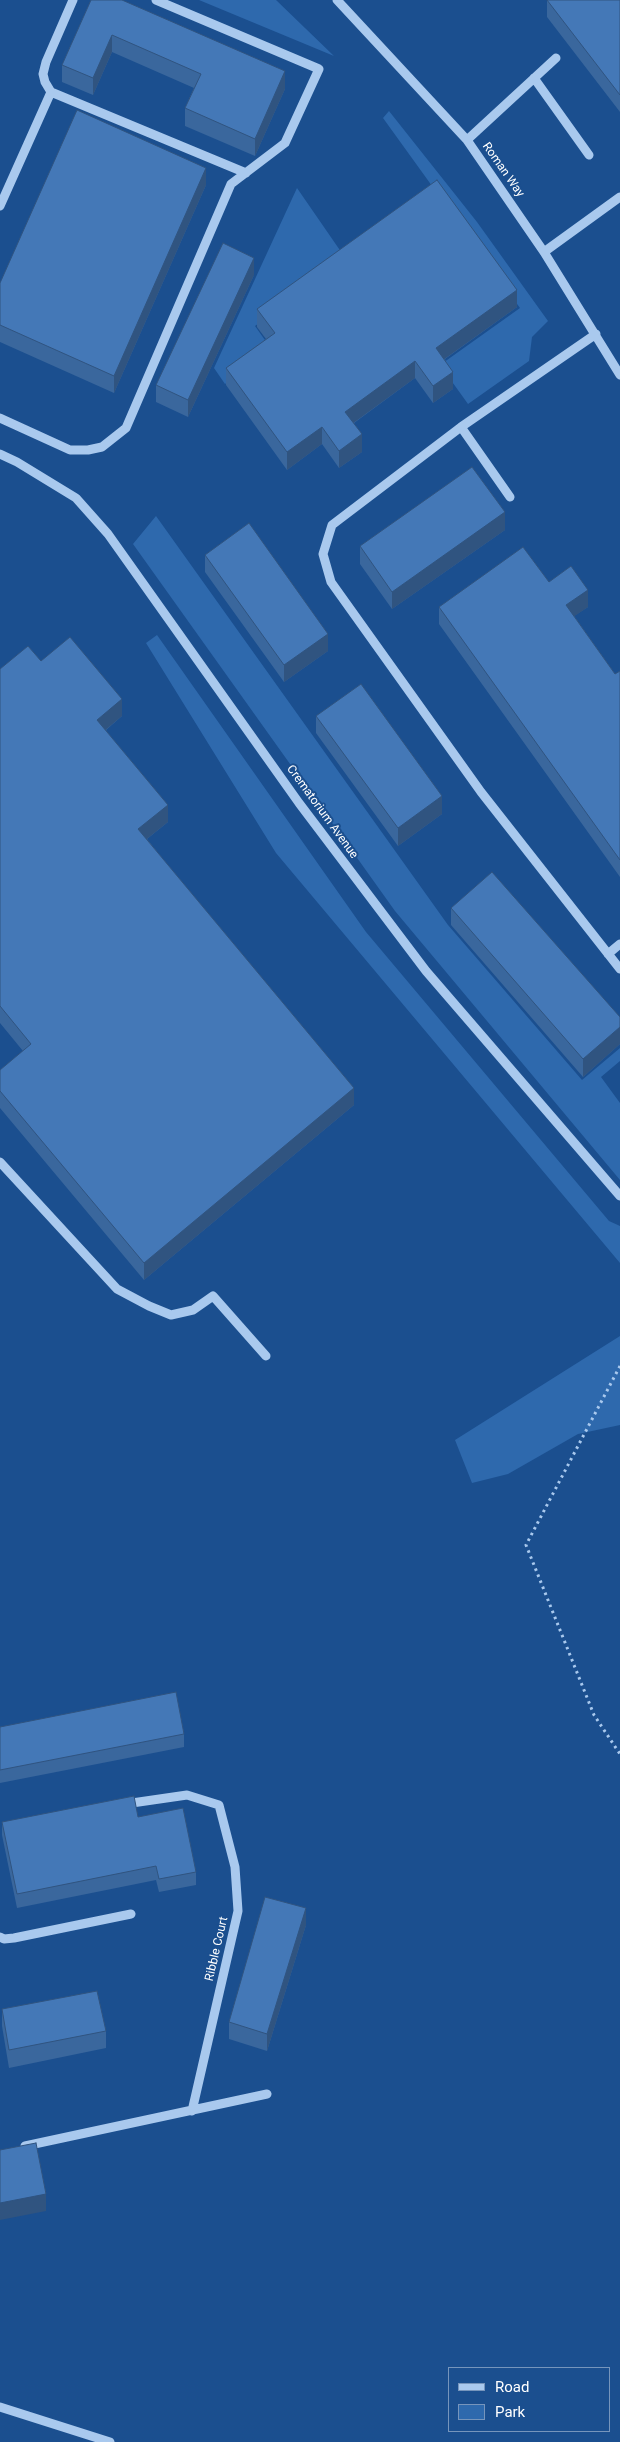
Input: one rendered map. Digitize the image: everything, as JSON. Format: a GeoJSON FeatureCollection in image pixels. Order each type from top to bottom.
{"type":"FeatureCollection","features":[{"type":"Feature","properties":{"kind":"lane"},"geometry":{"type":"LineString","coordinates":[[73,0],[46,62],[43,74],[51,92],[246,173]]}},
{"type":"Feature","properties":{"kind":"lane"},"geometry":{"type":"LineString","coordinates":[[0,418],[70,450],[102,448],[126,428],[231,184],[285,143],[319,69],[156,0]]}},
{"type":"Feature","properties":{"kind":"lane","name":"Roman Way"},"geometry":{"type":"LineString","coordinates":[[337,0],[467,140],[544,252],[620,375]]}},
{"type":"Feature","properties":{"kind":"lane"},"geometry":{"type":"LineString","coordinates":[[467,140],[556,58]]}},
{"type":"Feature","properties":{"kind":"lane"},"geometry":{"type":"LineString","coordinates":[[534,78],[589,154]]}},
{"type":"Feature","properties":{"kind":"lane"},"geometry":{"type":"LineString","coordinates":[[0,206],[51,92]]}},
{"type":"Feature","properties":{"kind":"lane"},"geometry":{"type":"LineString","coordinates":[[544,252],[620,197]]}},
{"type":"Feature","properties":{"kind":"lane"},"geometry":{"type":"LineString","coordinates":[[596,334],[461,427],[332,525],[323,554],[331,582],[463,768],[620,969]]}},
{"type":"Feature","properties":{"kind":"lane"},"geometry":{"type":"LineString","coordinates":[[461,427],[510,497]]}},
{"type":"Feature","properties":{"kind":"lane","name":"Crematorium Avenue"},"geometry":{"type":"LineString","coordinates":[[0,454],[18,462],[76,498],[108,534],[299,803],[426,971],[620,1196]]}},
{"type":"Feature","properties":{"kind":"lane"},"geometry":{"type":"LineString","coordinates":[[608,954],[620,944]]}},
{"type":"Feature","properties":{"kind":"lane"},"geometry":{"type":"LineString","coordinates":[[0,1162],[117,1289],[171,1315],[193,1310],[213,1296],[266,1356]]}},
{"type":"Feature","properties":{"kind":"lane","name":"Ribble Court"},"geometry":{"type":"LineString","coordinates":[[110,1806],[187,1796],[219,1805],[235,1867],[238,1910],[192,2111]]}},
{"type":"Feature","properties":{"kind":"lane"},"geometry":{"type":"LineString","coordinates":[[0,1937],[4,1940],[131,1914]]}},
{"type":"Feature","properties":{"kind":"lane"},"geometry":{"type":"LineString","coordinates":[[19,2147],[267,2094]]}},
{"type":"Feature","properties":{"kind":"lane"},"geometry":{"type":"LineString","coordinates":[[0,2407],[110,2442]]}},
{"type":"Feature","properties":{"kind":"path"},"geometry":{"type":"LineString","coordinates":[[620,1366],[526,1545],[594,1715],[620,1754]]}},
{"type":"Feature","properties":{"kind":"green space"},"geometry":{"type":"Polygon","coordinates":[[[199,0],[276,0],[334,56],[199,0]]]}},
{"type":"Feature","properties":{"kind":"green space"},"geometry":{"type":"Polygon","coordinates":[[[389,111],[477,222],[548,321],[532,337],[529,361],[468,404],[440,365],[520,308],[383,118],[389,111]]]}},
{"type":"Feature","properties":{"kind":"green space"},"geometry":{"type":"Polygon","coordinates":[[[297,188],[346,259],[255,326],[272,350],[225,384],[214,368],[297,188]]]}},
{"type":"Feature","properties":{"kind":"green space"},"geometry":{"type":"Polygon","coordinates":[[[156,516],[448,925],[582,1080],[620,1048],[620,1061],[601,1077],[620,1103],[620,1180],[395,911],[133,544],[156,516]]]}},
{"type":"Feature","properties":{"kind":"green space"},"geometry":{"type":"Polygon","coordinates":[[[157,635],[366,932],[609,1221],[620,1226],[620,1263],[276,853],[146,643],[157,635]]]}},
{"type":"Feature","properties":{"kind":"green space"},"geometry":{"type":"Polygon","coordinates":[[[620,1336],[620,1425],[578,1434],[508,1474],[472,1483],[455,1440],[620,1336]]]}},
{"type":"Feature","properties":{"kind":"building"},"geometry":{"type":"Polygon","coordinates":[[[91,0],[122,0],[285,71],[255,139],[185,108],[201,74],[112,35],[93,78],[62,65],[91,0]]]}},
{"type":"Feature","properties":{"kind":"building"},"geometry":{"type":"Polygon","coordinates":[[[547,0],[620,0],[620,95],[547,0]]]}},
{"type":"Feature","properties":{"kind":"building"},"geometry":{"type":"Polygon","coordinates":[[[77,110],[206,168],[114,376],[0,325],[0,283],[77,110]]]}},
{"type":"Feature","properties":{"kind":"building"},"geometry":{"type":"Polygon","coordinates":[[[437,180],[517,290],[436,348],[453,372],[433,386],[415,361],[345,412],[362,434],[339,451],[322,427],[287,452],[226,368],[275,333],[257,309],[437,180]]]}},
{"type":"Feature","properties":{"kind":"building"},"geometry":{"type":"Polygon","coordinates":[[[223,243],[254,258],[188,400],[156,385],[223,243]]]}},
{"type":"Feature","properties":{"kind":"building"},"geometry":{"type":"Polygon","coordinates":[[[472,467],[505,512],[392,592],[360,546],[472,467]]]}},
{"type":"Feature","properties":{"kind":"building"},"geometry":{"type":"Polygon","coordinates":[[[249,523],[328,634],[284,665],[205,555],[249,523]]]}},
{"type":"Feature","properties":{"kind":"building"},"geometry":{"type":"Polygon","coordinates":[[[523,547],[549,582],[571,566],[588,590],[566,605],[615,674],[620,671],[620,860],[439,607],[523,547]]]}},
{"type":"Feature","properties":{"kind":"building"},"geometry":{"type":"Polygon","coordinates":[[[70,637],[122,699],[97,720],[168,805],[138,829],[354,1088],[144,1263],[0,1091],[0,1070],[31,1044],[0,1006],[0,669],[28,646],[41,661],[70,637]]]}},
{"type":"Feature","properties":{"kind":"building"},"geometry":{"type":"Polygon","coordinates":[[[361,684],[442,796],[398,828],[316,716],[361,684]]]}},
{"type":"Feature","properties":{"kind":"building"},"geometry":{"type":"Polygon","coordinates":[[[492,872],[620,1017],[620,1027],[583,1059],[451,908],[492,872]]]}},
{"type":"Feature","properties":{"kind":"building"},"geometry":{"type":"Polygon","coordinates":[[[176,1692],[184,1734],[0,1770],[0,1727],[176,1692]]]}},
{"type":"Feature","properties":{"kind":"building"},"geometry":{"type":"Polygon","coordinates":[[[134,1796],[138,1817],[183,1808],[196,1872],[159,1879],[156,1866],[17,1894],[2,1822],[134,1796]]]}},
{"type":"Feature","properties":{"kind":"building"},"geometry":{"type":"Polygon","coordinates":[[[265,1897],[306,1908],[267,2034],[229,2022],[265,1897]]]}},
{"type":"Feature","properties":{"kind":"building"},"geometry":{"type":"Polygon","coordinates":[[[97,1991],[106,2031],[9,2050],[2,2009],[97,1991]]]}},
{"type":"Feature","properties":{"kind":"building"},"geometry":{"type":"Polygon","coordinates":[[[36,2143],[46,2194],[0,2203],[0,2150],[36,2143]]]}}]}
